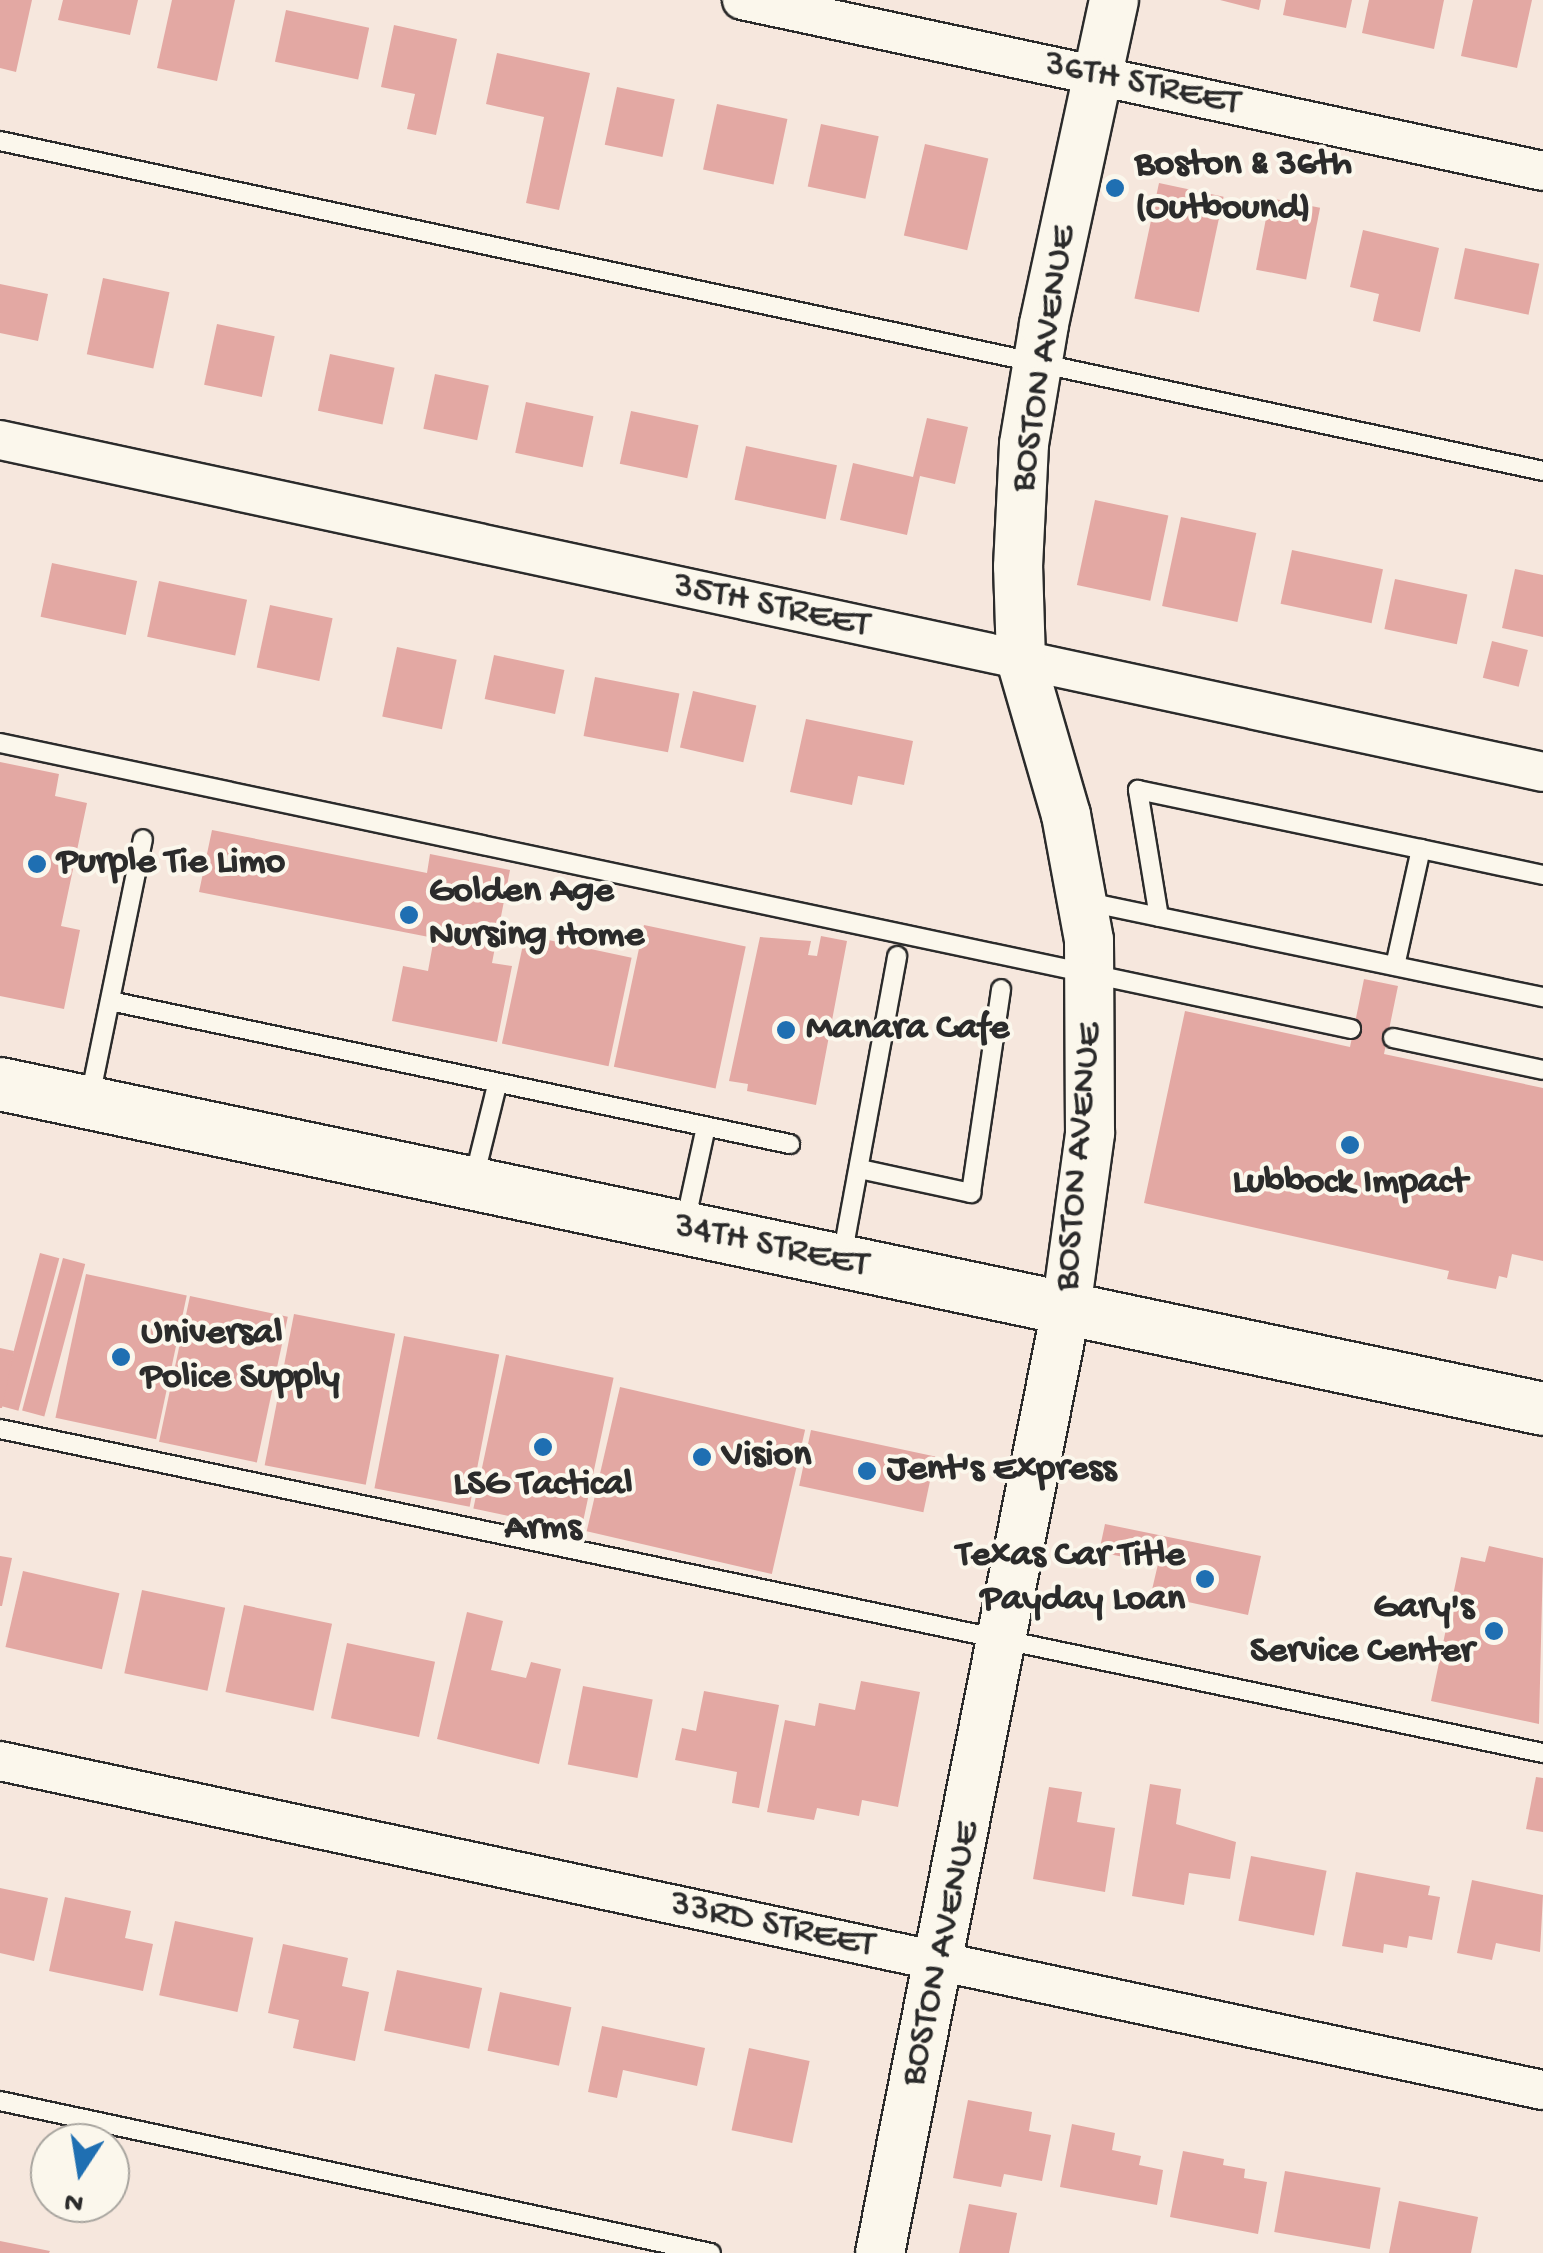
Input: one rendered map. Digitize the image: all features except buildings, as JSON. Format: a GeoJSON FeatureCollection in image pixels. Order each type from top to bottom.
{"type":"FeatureCollection","features":[{"type":"Feature","properties":{"kind":"main road","name":"34TH STREET"},"geometry":{"type":"LineString","coordinates":[[0,1084],[1543,1408]]}},
{"type":"Feature","properties":{"kind":"street","name":"36TH STREET"},"geometry":{"type":"LineString","coordinates":[[742,0],[1543,171]]}},
{"type":"Feature","properties":{"kind":"street","name":"BOSTON AVENUE"},"geometry":{"type":"LineString","coordinates":[[880,2253],[1066,1309],[1090,1133],[1092,974],[1082,900],[1066,815],[1021,660],[1024,444],[1114,0]]}},
{"type":"Feature","properties":{"kind":"street","name":"35TH STREET"},"geometry":{"type":"LineString","coordinates":[[0,440],[1543,772]]}},
{"type":"Feature","properties":{"kind":"street","name":"33RD STREET"},"geometry":{"type":"LineString","coordinates":[[0,1761],[1543,2090]]}},
{"type":"Feature","properties":{"kind":"lane"},"geometry":{"type":"LineString","coordinates":[[0,141],[1543,471]]}},
{"type":"Feature","properties":{"kind":"lane"},"geometry":{"type":"LineString","coordinates":[[0,743],[1351,1029]]}},
{"type":"Feature","properties":{"kind":"lane"},"geometry":{"type":"LineString","coordinates":[[1159,917],[1138,790],[1543,875]]}},
{"type":"Feature","properties":{"kind":"lane"},"geometry":{"type":"LineString","coordinates":[[88,1103],[143,839]]}},
{"type":"Feature","properties":{"kind":"lane"},"geometry":{"type":"LineString","coordinates":[[1395,966],[1421,849]]}},
{"type":"Feature","properties":{"kind":"lane"},"geometry":{"type":"LineString","coordinates":[[1082,900],[1543,997]]}},
{"type":"Feature","properties":{"kind":"lane"},"geometry":{"type":"LineString","coordinates":[[841,1262],[897,956]]}},
{"type":"Feature","properties":{"kind":"lane"},"geometry":{"type":"LineString","coordinates":[[860,1169],[970,1193],[1001,990]]}},
{"type":"Feature","properties":{"kind":"lane"},"geometry":{"type":"LineString","coordinates":[[110,1001],[790,1144]]}},
{"type":"Feature","properties":{"kind":"lane"},"geometry":{"type":"LineString","coordinates":[[1393,1038],[1543,1070]]}},
{"type":"Feature","properties":{"kind":"lane"},"geometry":{"type":"LineString","coordinates":[[473,1184],[497,1085]]}},
{"type":"Feature","properties":{"kind":"lane"},"geometry":{"type":"LineString","coordinates":[[684,1228],[706,1127]]}},
{"type":"Feature","properties":{"kind":"lane"},"geometry":{"type":"LineString","coordinates":[[0,1429],[1543,1753]]}},
{"type":"Feature","properties":{"kind":"lane"},"geometry":{"type":"LineString","coordinates":[[0,2102],[712,2253]]}},
{"type":"Feature","properties":{"kind":"place","name":"Boston & 36th (Outbound)"},"geometry":{"type":"Point","coordinates":[1115,188]}},
{"type":"Feature","properties":{"kind":"place","name":"Purple Tie Limo"},"geometry":{"type":"Point","coordinates":[37,864]}},
{"type":"Feature","properties":{"kind":"place","name":"Golden Age Nursing Home"},"geometry":{"type":"Point","coordinates":[409,915]}},
{"type":"Feature","properties":{"kind":"place","name":"Manara Cafe"},"geometry":{"type":"Point","coordinates":[786,1030]}},
{"type":"Feature","properties":{"kind":"place","name":"Lubbock Impact"},"geometry":{"type":"Point","coordinates":[1350,1145]}},
{"type":"Feature","properties":{"kind":"place","name":"Universal Police Supply"},"geometry":{"type":"Point","coordinates":[121,1357]}},
{"type":"Feature","properties":{"kind":"place","name":"LSG Tactical Arms"},"geometry":{"type":"Point","coordinates":[543,1447]}},
{"type":"Feature","properties":{"kind":"place","name":"Vision"},"geometry":{"type":"Point","coordinates":[702,1457]}},
{"type":"Feature","properties":{"kind":"place","name":"Jent's Express"},"geometry":{"type":"Point","coordinates":[867,1471]}},
{"type":"Feature","properties":{"kind":"place","name":"Texas Car Title Payday Loan"},"geometry":{"type":"Point","coordinates":[1205,1579]}},
{"type":"Feature","properties":{"kind":"place","name":"Gary's Service Center"},"geometry":{"type":"Point","coordinates":[1494,1631]}}]}
